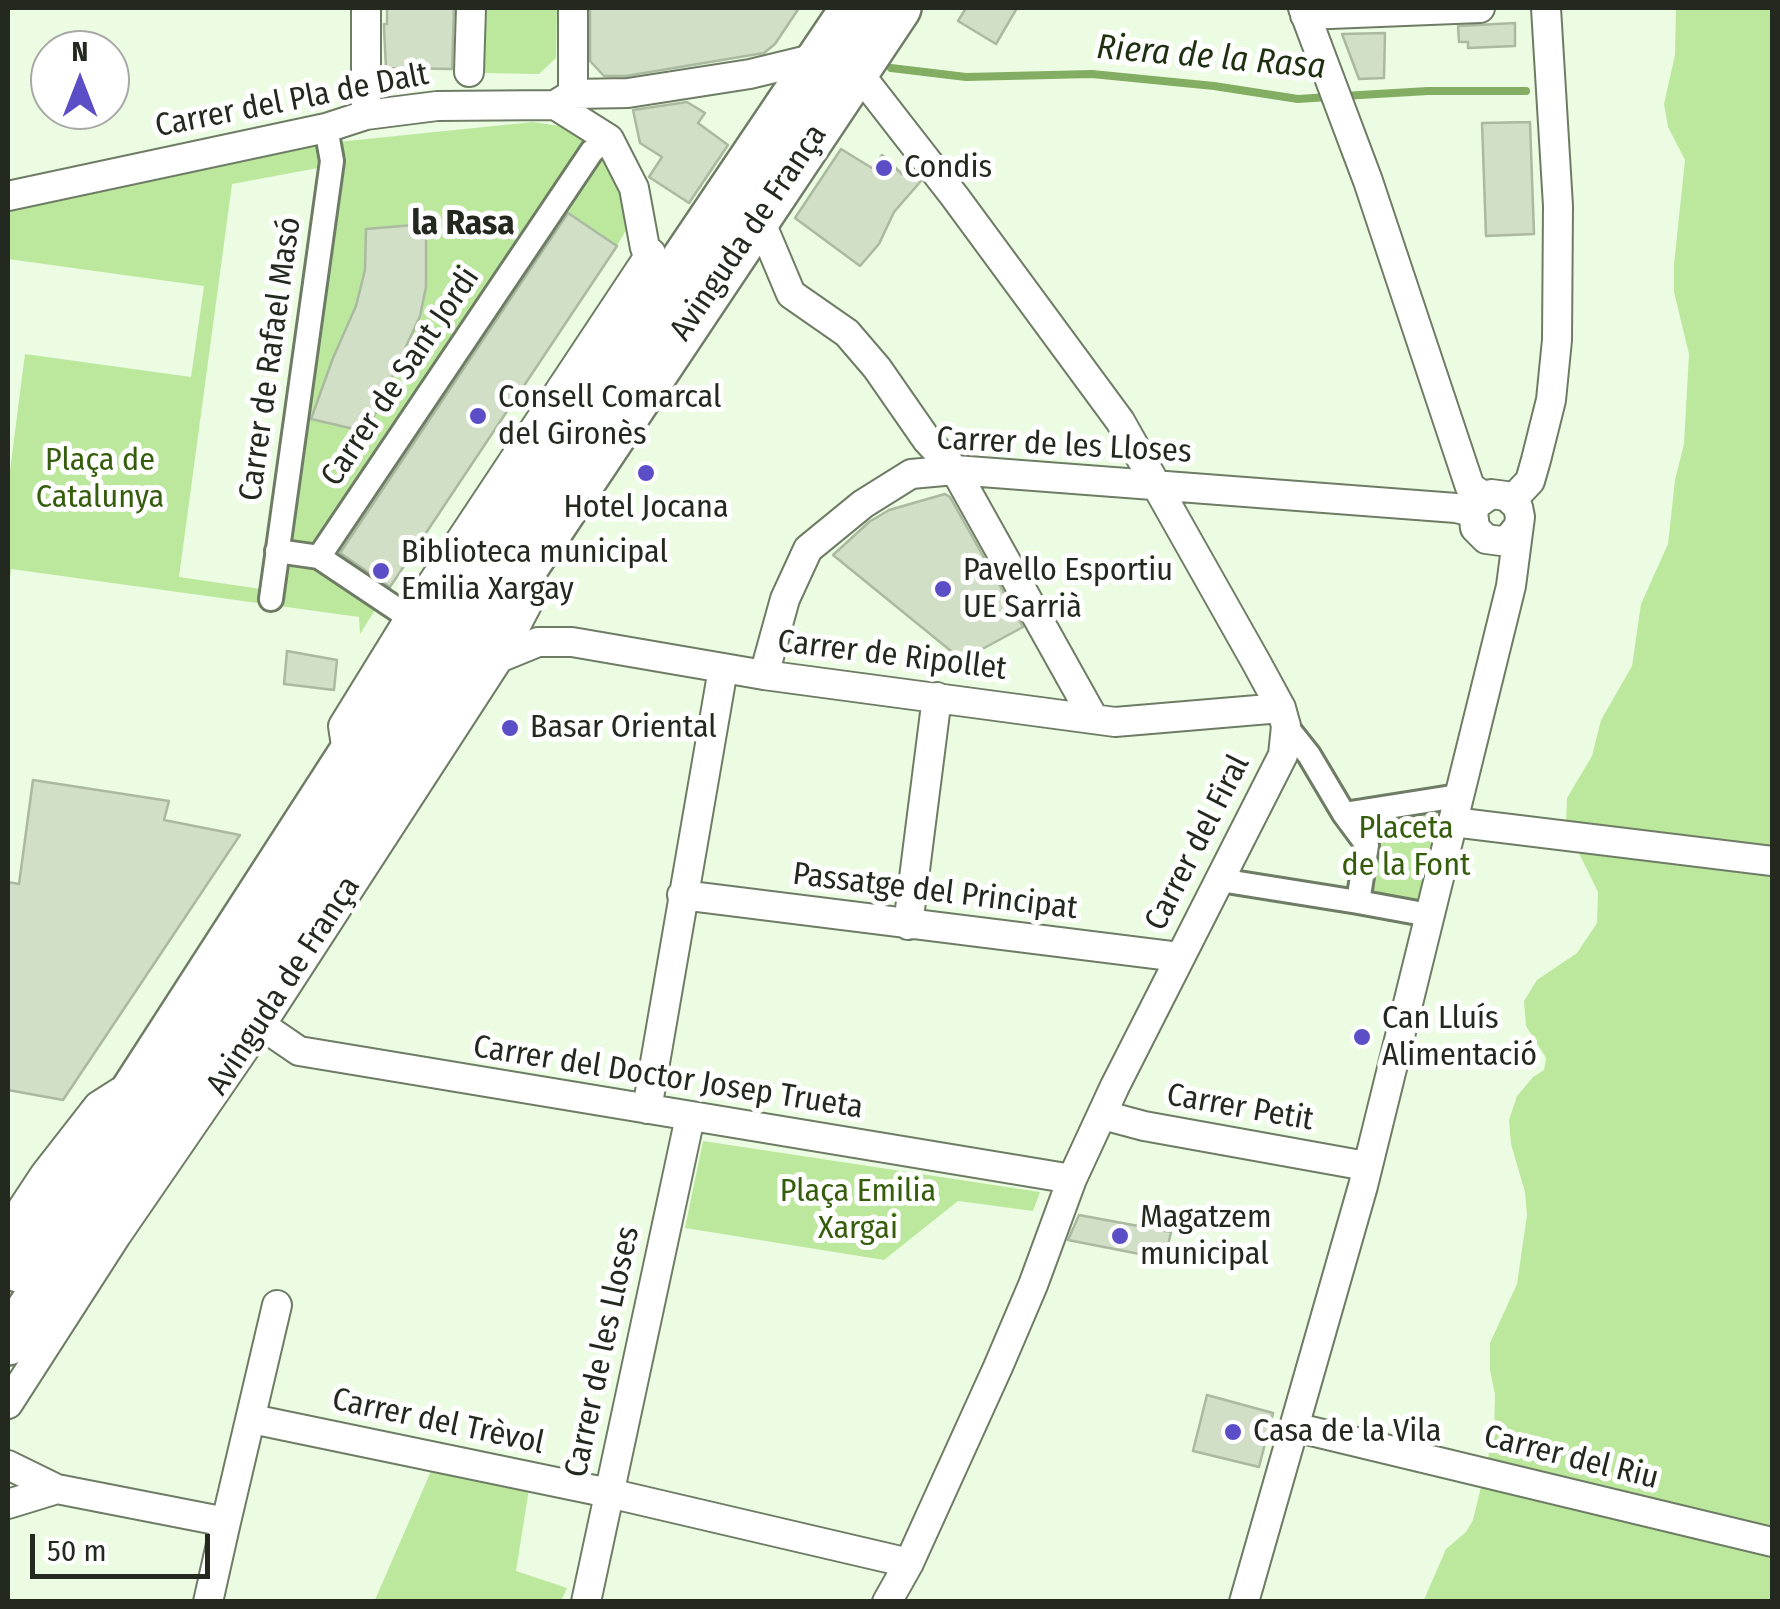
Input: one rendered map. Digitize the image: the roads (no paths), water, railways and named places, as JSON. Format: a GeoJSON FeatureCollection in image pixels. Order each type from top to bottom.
{"type":"FeatureCollection","features":[{"type":"Feature","properties":{"kind":"main road","name":"Avinguda de França"},"geometry":{"type":"LineString","coordinates":[[8,1342],[759,218],[839,64],[854,8]]}},
{"type":"Feature","properties":{"kind":"main road","name":"Avinguda de França"},"geometry":{"type":"LineString","coordinates":[[8,1288],[348,758],[564,440],[658,270],[839,64],[898,8]]}},
{"type":"Feature","properties":{"kind":"street"},"geometry":{"type":"LineString","coordinates":[[366,8],[366,115]]}},
{"type":"Feature","properties":{"kind":"street"},"geometry":{"type":"LineString","coordinates":[[469,72],[471,8]]}},
{"type":"Feature","properties":{"kind":"street"},"geometry":{"type":"LineString","coordinates":[[564,100],[573,8]]}},
{"type":"Feature","properties":{"kind":"street"},"geometry":{"type":"LineString","coordinates":[[1244,1602],[1366,1166],[1511,586],[1497,509],[1470,487],[1374,200],[1304,11],[1480,8]]}},
{"type":"Feature","properties":{"kind":"street"},"geometry":{"type":"LineString","coordinates":[[1497,509],[1530,481],[1550,400],[1558,331],[1558,206],[1545,8]]}},
{"type":"Feature","properties":{"kind":"street"},"geometry":{"type":"LineString","coordinates":[[564,100],[839,64],[955,197],[1120,421],[1284,717],[1367,846],[1358,902]]}},
{"type":"Feature","properties":{"kind":"street"},"geometry":{"type":"LineString","coordinates":[[564,100],[608,139],[634,188],[645,248],[658,270]]}},
{"type":"Feature","properties":{"kind":"street","name":"Carrer del Pla de Dalt"},"geometry":{"type":"LineString","coordinates":[[8,196],[326,128],[366,115],[564,100]]}},
{"type":"Feature","properties":{"kind":"street","name":"Carrer de Rafael Masó"},"geometry":{"type":"LineString","coordinates":[[272,598],[332,160],[326,128]]}},
{"type":"Feature","properties":{"kind":"street","name":"Carrer de Sant Jordi"},"geometry":{"type":"LineString","coordinates":[[319,557],[592,151],[608,139]]}},
{"type":"Feature","properties":{"kind":"street"},"geometry":{"type":"LineString","coordinates":[[759,218],[791,294],[847,333],[877,368],[927,440],[955,470],[1094,719]]}},
{"type":"Feature","properties":{"kind":"street","name":"Avinguda de França"},"geometry":{"type":"LineString","coordinates":[[348,758],[343,726],[410,618],[520,452],[658,270]]}},
{"type":"Feature","properties":{"kind":"street"},"geometry":{"type":"LineString","coordinates":[[520,452],[564,440]]}},
{"type":"Feature","properties":{"kind":"street","name":"Carrer de les Lloses"},"geometry":{"type":"LineString","coordinates":[[764,675],[786,599],[808,550],[862,504],[911,474],[955,470],[1497,509]]}},
{"type":"Feature","properties":{"kind":"street"},"geometry":{"type":"LineString","coordinates":[[277,551],[319,557],[410,618]]}},
{"type":"Feature","properties":{"kind":"street","name":"Avinguda de França"},"geometry":{"type":"LineString","coordinates":[[8,1404],[499,658],[531,596],[532,558]]}},
{"type":"Feature","properties":{"kind":"street","name":"Carrer de Ripollet"},"geometry":{"type":"LineString","coordinates":[[499,658],[538,642],[572,642],[764,675],[1115,722],[1284,717]]}},
{"type":"Feature","properties":{"kind":"street"},"geometry":{"type":"LineString","coordinates":[[647,1108],[722,668]]}},
{"type":"Feature","properties":{"kind":"street"},"geometry":{"type":"LineString","coordinates":[[908,925],[937,697]]}},
{"type":"Feature","properties":{"kind":"street","name":"Carrer del Firal"},"geometry":{"type":"LineString","coordinates":[[889,1600],[1026,1302],[1072,1178],[1283,755],[1284,717]]}},
{"type":"Feature","properties":{"kind":"street"},"geometry":{"type":"LineString","coordinates":[[1344,814],[1456,809],[1772,861]]}},
{"type":"Feature","properties":{"kind":"street"},"geometry":{"type":"LineString","coordinates":[[1220,880],[1430,916]]}},
{"type":"Feature","properties":{"kind":"street","name":"Passatge del Principat"},"geometry":{"type":"LineString","coordinates":[[682,895],[1179,957]]}},
{"type":"Feature","properties":{"kind":"street","name":"Carrer del Doctor Josep Trueta"},"geometry":{"type":"LineString","coordinates":[[261,1025],[299,1051],[1072,1178]]}},
{"type":"Feature","properties":{"kind":"street","name":"Avinguda de França"},"geometry":{"type":"LineString","coordinates":[[8,1230],[98,1106],[142,1078]]}},
{"type":"Feature","properties":{"kind":"street","name":"Carrer Petit"},"geometry":{"type":"LineString","coordinates":[[1103,1115],[1366,1166]]}},
{"type":"Feature","properties":{"kind":"street","name":"Carrer de les Lloses"},"geometry":{"type":"LineString","coordinates":[[586,1602],[690,1117]]}},
{"type":"Feature","properties":{"kind":"street"},"geometry":{"type":"LineString","coordinates":[[208,1602],[276,1305]]}},
{"type":"Feature","properties":{"kind":"street","name":"Carrer del Trèvol"},"geometry":{"type":"LineString","coordinates":[[252,1418],[909,1562]]}},
{"type":"Feature","properties":{"kind":"street","name":"Carrer del Riu"},"geometry":{"type":"LineString","coordinates":[[1294,1427],[1772,1542]]}},
{"type":"Feature","properties":{"kind":"street"},"geometry":{"type":"LineString","coordinates":[[8,1465],[57,1489],[226,1522]]}},
{"type":"Feature","properties":{"kind":"street"},"geometry":{"type":"LineString","coordinates":[[8,1504],[57,1489]]}},
{"type":"Feature","properties":{"kind":"waterway","name":"Riera de la Rasa"},"geometry":{"type":"LineString","coordinates":[[891,68],[966,77],[1092,74],[1298,99],[1329,97]]}},
{"type":"Feature","properties":{"kind":"waterway","name":"Riera de la Rasa"},"geometry":{"type":"LineString","coordinates":[[1343,96],[1526,91]]}},
{"type":"Feature","properties":{"kind":"place","name":"Condis"},"geometry":{"type":"Point","coordinates":[884,168]}},
{"type":"Feature","properties":{"kind":"place","name":"Consell Comarcal del Gironès"},"geometry":{"type":"Point","coordinates":[478,416]}},
{"type":"Feature","properties":{"kind":"place","name":"Hotel Jocana"},"geometry":{"type":"Point","coordinates":[646,473]}},
{"type":"Feature","properties":{"kind":"place","name":"Biblioteca municipal Emilia Xargay"},"geometry":{"type":"Point","coordinates":[381,571]}},
{"type":"Feature","properties":{"kind":"place","name":"Pavello Esportiu UE Sarrià"},"geometry":{"type":"Point","coordinates":[943,589]}},
{"type":"Feature","properties":{"kind":"place","name":"Basar Oriental"},"geometry":{"type":"Point","coordinates":[510,728]}},
{"type":"Feature","properties":{"kind":"place","name":"Can Lluís Alimentació"},"geometry":{"type":"Point","coordinates":[1362,1037]}},
{"type":"Feature","properties":{"kind":"place","name":"Magatzem municipal"},"geometry":{"type":"Point","coordinates":[1120,1236]}},
{"type":"Feature","properties":{"kind":"place","name":"Casa de la Vila"},"geometry":{"type":"Point","coordinates":[1233,1432]}},
{"type":"Feature","properties":{"kind":"district","name":"la Rasa"},"geometry":{"type":"Point","coordinates":[463,224]}},
{"type":"Feature","properties":{"kind":"park label","name":"Plaça de Catalunya"},"geometry":{"type":"Point","coordinates":[100,480]}},
{"type":"Feature","properties":{"kind":"park label","name":"Placeta de la Font"},"geometry":{"type":"Point","coordinates":[1406,848]}},
{"type":"Feature","properties":{"kind":"park label","name":"Plaça Emilia Xargai"},"geometry":{"type":"Point","coordinates":[858,1210]}}]}
